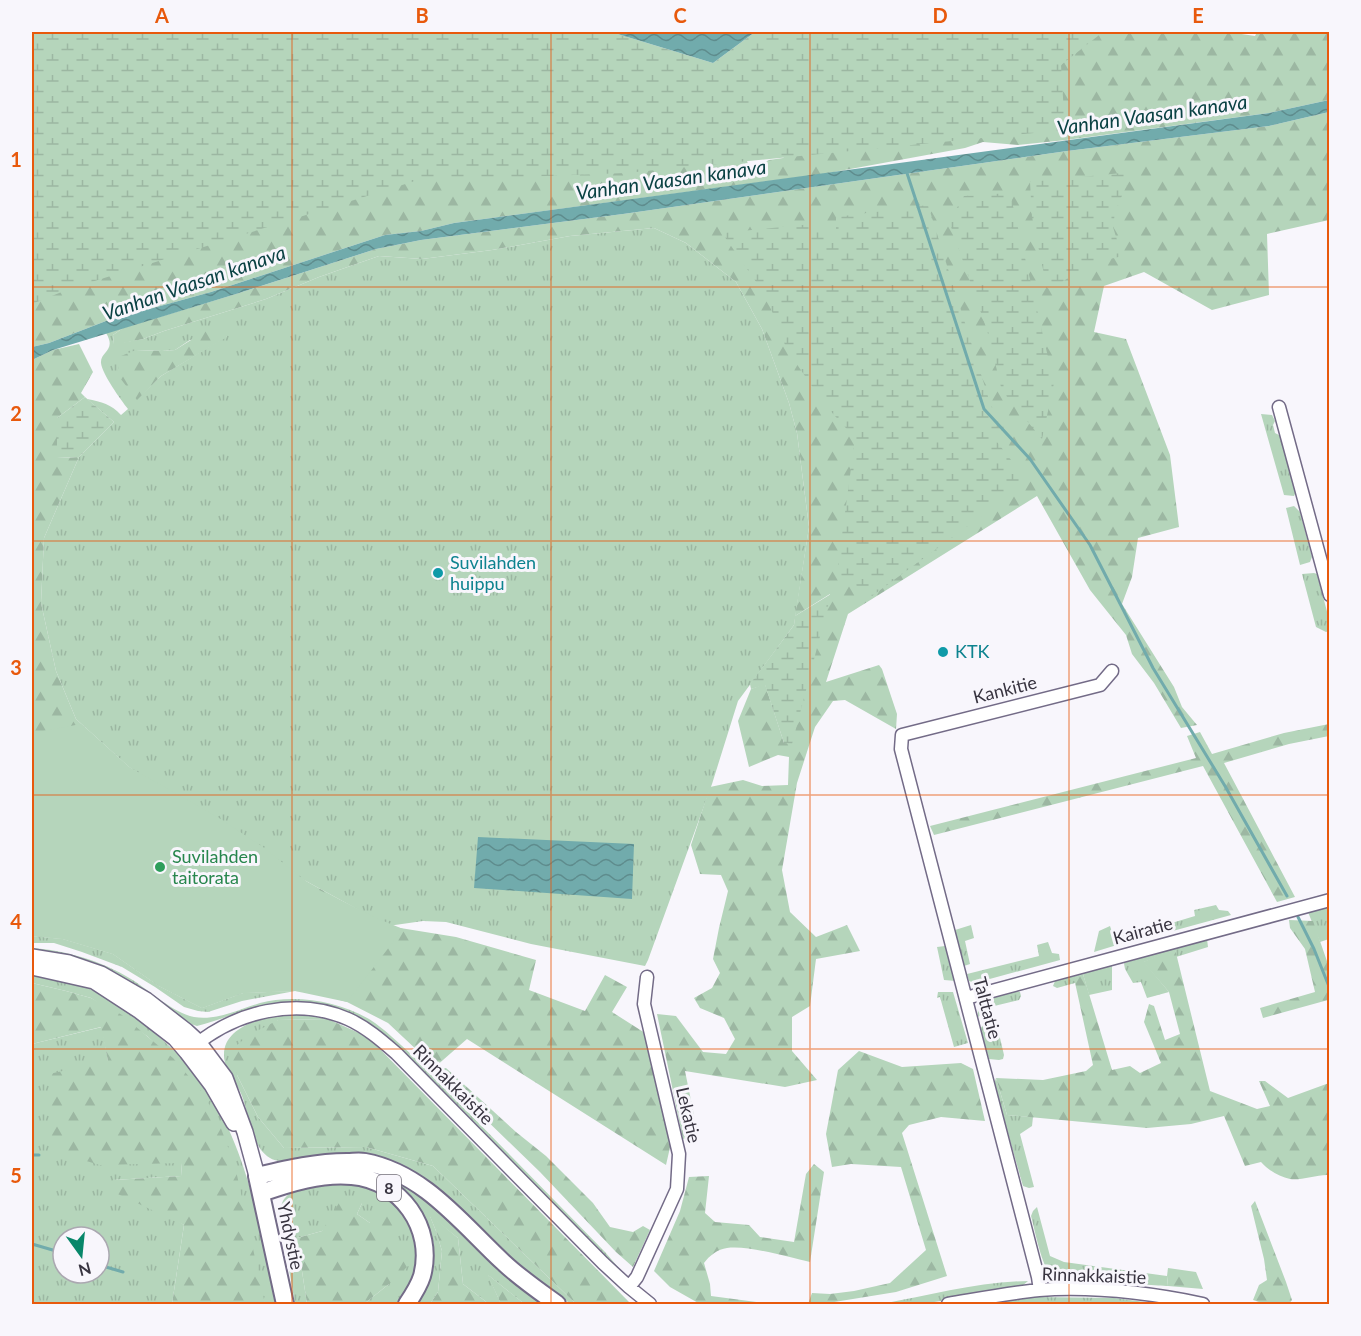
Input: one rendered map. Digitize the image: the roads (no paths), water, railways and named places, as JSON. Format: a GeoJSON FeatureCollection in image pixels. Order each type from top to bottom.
{"type":"FeatureCollection","features":[{"type":"Feature","properties":{"kind":"highway"},"geometry":{"type":"LineString","coordinates":[[257,1176],[310,1164],[334,1162],[363,1162],[389,1168],[431,1193],[504,1263],[557,1305]]}},
{"type":"Feature","properties":{"kind":"highway","name":"8"},"geometry":{"type":"LineString","coordinates":[[261,1193],[285,1185],[336,1175],[371,1179],[387,1186],[412,1212],[424,1242],[423,1275],[407,1305]]}},
{"type":"Feature","properties":{"kind":"highway","name":"Yhdystie"},"geometry":{"type":"LineString","coordinates":[[257,1176],[285,1305]]}},
{"type":"Feature","properties":{"kind":"main road"},"geometry":{"type":"LineString","coordinates":[[32,957],[69,963],[101,974],[146,1000],[186,1031],[231,1118],[257,1176]]}},
{"type":"Feature","properties":{"kind":"main road"},"geometry":{"type":"LineString","coordinates":[[32,967],[94,981],[140,1011],[175,1038],[193,1047]]}},
{"type":"Feature","properties":{"kind":"street"},"geometry":{"type":"LineString","coordinates":[[1279,407],[1329,595]]}},
{"type":"Feature","properties":{"kind":"street","name":"Kankitie"},"geometry":{"type":"LineString","coordinates":[[902,735],[1100,685],[1112,671]]}},
{"type":"Feature","properties":{"kind":"street","name":"Talttatie"},"geometry":{"type":"LineString","coordinates":[[902,735],[901,750],[1035,1263],[1040,1290]]}},
{"type":"Feature","properties":{"kind":"street","name":"Kairatie"},"geometry":{"type":"LineString","coordinates":[[966,998],[1329,900]]}},
{"type":"Feature","properties":{"kind":"street","name":"Lekatie"},"geometry":{"type":"LineString","coordinates":[[629,1287],[637,1277],[676,1190],[679,1154],[644,1004],[646,977]]}},
{"type":"Feature","properties":{"kind":"street","name":"Rinnakkaistie"},"geometry":{"type":"LineString","coordinates":[[193,1047],[228,1023],[278,1008],[312,1009],[348,1019],[378,1038],[397,1054],[629,1287],[650,1305]]}},
{"type":"Feature","properties":{"kind":"street","name":"Rinnakkaistie"},"geometry":{"type":"LineString","coordinates":[[948,1305],[1040,1290],[1067,1289],[1115,1291],[1203,1305]]}},
{"type":"Feature","properties":{"kind":"water"},"geometry":{"type":"Polygon","coordinates":[[[611,32],[755,32],[713,63],[611,32]]]}},
{"type":"Feature","properties":{"kind":"water"},"geometry":{"type":"Polygon","coordinates":[[[1329,100],[1329,112],[1269,126],[1067,151],[623,214],[421,240],[376,249],[53,350],[32,360],[32,347],[49,343],[106,321],[211,292],[385,235],[421,231],[454,223],[1269,113],[1329,100]]]}},
{"type":"Feature","properties":{"kind":"water"},"geometry":{"type":"Polygon","coordinates":[[[478,837],[634,844],[632,899],[474,888],[478,837]]]}},
{"type":"Feature","properties":{"kind":"waterway"},"geometry":{"type":"LineString","coordinates":[[906,170],[984,409],[1030,459],[1090,545],[1153,668],[1225,786],[1287,896]]}},
{"type":"Feature","properties":{"kind":"waterway"},"geometry":{"type":"LineString","coordinates":[[1298,917],[1330,989]]}},
{"type":"Feature","properties":{"kind":"waterway"},"geometry":{"type":"LineString","coordinates":[[32,1155],[39,1155]]}},
{"type":"Feature","properties":{"kind":"waterway"},"geometry":{"type":"LineString","coordinates":[[32,1244],[51,1250]]}},
{"type":"Feature","properties":{"kind":"waterway"},"geometry":{"type":"LineString","coordinates":[[111,1268],[123,1272]]}},
{"type":"Feature","properties":{"kind":"place","name":"Suvilahden huippu"},"geometry":{"type":"Point","coordinates":[438,573]}},
{"type":"Feature","properties":{"kind":"place","name":"KTK"},"geometry":{"type":"Point","coordinates":[943,652]}},
{"type":"Feature","properties":{"kind":"place","name":"Suvilahden taitorata"},"geometry":{"type":"Point","coordinates":[160,867]}},
{"type":"Feature","properties":{"kind":"water label","name":"Vanhan Vaasan kanava"},"geometry":{"type":"Point","coordinates":[1152,115]}},
{"type":"Feature","properties":{"kind":"water label","name":"Vanhan Vaasan kanava"},"geometry":{"type":"Point","coordinates":[671,180]}},
{"type":"Feature","properties":{"kind":"water label","name":"Vanhan Vaasan kanava"},"geometry":{"type":"Point","coordinates":[194,283]}}]}
